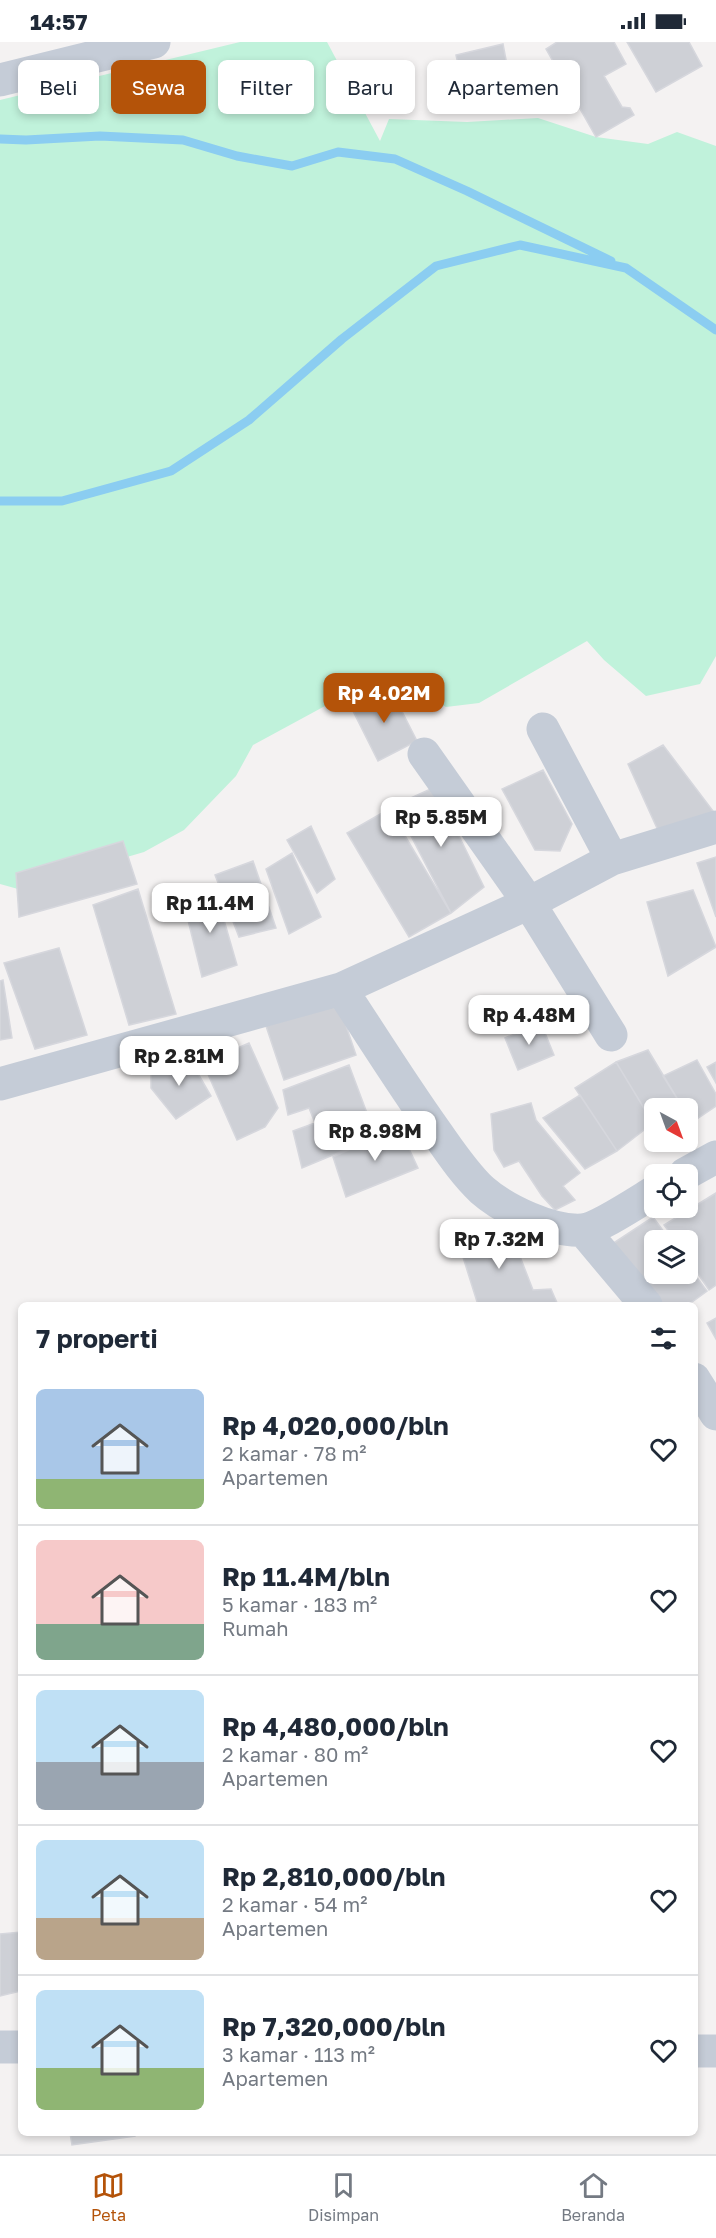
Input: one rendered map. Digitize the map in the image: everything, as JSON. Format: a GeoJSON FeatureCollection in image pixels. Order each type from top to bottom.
{"type":"FeatureCollection","features":[{"type":"Feature","properties":{"kind":"street"},"geometry":{"type":"LineString","coordinates":[[0,80],[154,42]]}},
{"type":"Feature","properties":{"kind":"street"},"geometry":{"type":"LineString","coordinates":[[543,729],[612,859]]}},
{"type":"Feature","properties":{"kind":"street"},"geometry":{"type":"LineString","coordinates":[[424,754],[529,903],[611,1035]]}},
{"type":"Feature","properties":{"kind":"street"},"geometry":{"type":"LineString","coordinates":[[0,1084],[341,989],[529,903],[612,859],[716,826]]}},
{"type":"Feature","properties":{"kind":"street"},"geometry":{"type":"LineString","coordinates":[[341,989],[412,1099],[463,1170],[483,1191],[508,1208],[542,1224],[583,1230],[644,1198]]}},
{"type":"Feature","properties":{"kind":"street"},"geometry":{"type":"LineString","coordinates":[[698,1167],[716,1157]]}},
{"type":"Feature","properties":{"kind":"street"},"geometry":{"type":"LineString","coordinates":[[583,1230],[643,1302]]}},
{"type":"Feature","properties":{"kind":"street"},"geometry":{"type":"LineString","coordinates":[[698,1385],[716,1414]]}},
{"type":"Feature","properties":{"kind":"street"},"geometry":{"type":"LineString","coordinates":[[0,2047],[18,2047]]}},
{"type":"Feature","properties":{"kind":"street"},"geometry":{"type":"LineString","coordinates":[[698,2051],[716,2051]]}},
{"type":"Feature","properties":{"kind":"green space"},"geometry":{"type":"Polygon","coordinates":[[[240,42],[327,42],[337,60],[326,60],[326,114],[366,114],[380,141],[389,119],[467,122],[538,118],[596,137],[648,144],[677,132],[716,146],[716,656],[700,684],[646,696],[604,660],[587,641],[479,703],[446,707],[415,689],[373,680],[253,745],[236,776],[184,830],[144,852],[18,889],[0,884],[0,100],[18,96],[18,114],[99,114],[99,76],[111,73],[111,114],[206,114],[206,60],[166,60],[240,42]]]}},
{"type":"Feature","properties":{"kind":"building"},"geometry":{"type":"Polygon","coordinates":[[[557,42],[614,42],[626,64],[604,76],[622,107],[630,108],[634,115],[596,137],[580,109],[580,60],[552,60],[546,49],[557,42]]]}},
{"type":"Feature","properties":{"kind":"building"},"geometry":{"type":"Polygon","coordinates":[[[627,42],[689,42],[702,66],[656,92],[627,42]]]}},
{"type":"Feature","properties":{"kind":"building"},"geometry":{"type":"Polygon","coordinates":[[[503,44],[506,60],[457,60],[456,55],[503,44]]]}},
{"type":"Feature","properties":{"kind":"building"},"geometry":{"type":"Polygon","coordinates":[[[390,688],[417,741],[378,761],[351,707],[390,688]]]}},
{"type":"Feature","properties":{"kind":"building"},"geometry":{"type":"Polygon","coordinates":[[[663,745],[716,815],[661,837],[628,764],[663,745]]]}},
{"type":"Feature","properties":{"kind":"building"},"geometry":{"type":"Polygon","coordinates":[[[543,770],[572,824],[560,851],[535,850],[502,789],[543,770]]]}},
{"type":"Feature","properties":{"kind":"building"},"geometry":{"type":"Polygon","coordinates":[[[435,787],[484,887],[451,913],[395,805],[435,787]]]}},
{"type":"Feature","properties":{"kind":"building"},"geometry":{"type":"Polygon","coordinates":[[[389,809],[451,913],[409,937],[347,833],[389,809]]]}},
{"type":"Feature","properties":{"kind":"building"},"geometry":{"type":"Polygon","coordinates":[[[311,826],[335,879],[317,893],[287,840],[311,826]]]}},
{"type":"Feature","properties":{"kind":"building"},"geometry":{"type":"Polygon","coordinates":[[[123,841],[137,884],[19,917],[16,873],[123,841]]]}},
{"type":"Feature","properties":{"kind":"building"},"geometry":{"type":"Polygon","coordinates":[[[292,853],[321,917],[289,934],[266,869],[292,853]]]}},
{"type":"Feature","properties":{"kind":"building"},"geometry":{"type":"Polygon","coordinates":[[[716,857],[716,917],[697,863],[716,857]]]}},
{"type":"Feature","properties":{"kind":"building"},"geometry":{"type":"Polygon","coordinates":[[[253,861],[276,928],[239,937],[215,875],[253,861]]]}},
{"type":"Feature","properties":{"kind":"building"},"geometry":{"type":"Polygon","coordinates":[[[138,889],[176,1014],[129,1025],[93,905],[138,889]]]}},
{"type":"Feature","properties":{"kind":"building"},"geometry":{"type":"Polygon","coordinates":[[[215,889],[237,965],[202,977],[184,904],[215,889]]]}},
{"type":"Feature","properties":{"kind":"building"},"geometry":{"type":"Polygon","coordinates":[[[693,890],[716,947],[668,976],[647,902],[693,890]]]}},
{"type":"Feature","properties":{"kind":"building"},"geometry":{"type":"Polygon","coordinates":[[[59,948],[87,1035],[35,1049],[4,963],[59,948]]]}},
{"type":"Feature","properties":{"kind":"building"},"geometry":{"type":"Polygon","coordinates":[[[3,980],[12,1038],[0,1040],[0,981],[3,980]]]}},
{"type":"Feature","properties":{"kind":"building"},"geometry":{"type":"Polygon","coordinates":[[[337,999],[356,1055],[284,1080],[265,1023],[337,999]]]}},
{"type":"Feature","properties":{"kind":"building"},"geometry":{"type":"Polygon","coordinates":[[[541,1023],[554,1055],[518,1070],[505,1038],[541,1023]]]}},
{"type":"Feature","properties":{"kind":"building"},"geometry":{"type":"Polygon","coordinates":[[[249,1043],[278,1108],[265,1127],[237,1140],[203,1063],[249,1043]]]}},
{"type":"Feature","properties":{"kind":"building"},"geometry":{"type":"Polygon","coordinates":[[[648,1050],[677,1098],[644,1098],[644,1108],[616,1062],[648,1050]]]}},
{"type":"Feature","properties":{"kind":"building"},"geometry":{"type":"Polygon","coordinates":[[[189,1058],[211,1096],[176,1119],[151,1088],[151,1070],[189,1058]]]}},
{"type":"Feature","properties":{"kind":"building"},"geometry":{"type":"Polygon","coordinates":[[[697,1060],[716,1094],[716,1106],[698,1118],[698,1098],[677,1098],[663,1076],[697,1060]]]}},
{"type":"Feature","properties":{"kind":"building"},"geometry":{"type":"Polygon","coordinates":[[[616,1062],[644,1108],[644,1130],[617,1151],[575,1088],[616,1062]]]}},
{"type":"Feature","properties":{"kind":"building"},"geometry":{"type":"Polygon","coordinates":[[[716,1062],[716,1083],[707,1067],[716,1062]]]}},
{"type":"Feature","properties":{"kind":"building"},"geometry":{"type":"Polygon","coordinates":[[[349,1065],[376,1137],[302,1168],[293,1131],[315,1123],[309,1108],[288,1115],[283,1090],[349,1065]]]}},
{"type":"Feature","properties":{"kind":"building"},"geometry":{"type":"Polygon","coordinates":[[[580,1095],[617,1151],[585,1169],[543,1118],[580,1095]]]}},
{"type":"Feature","properties":{"kind":"building"},"geometry":{"type":"Polygon","coordinates":[[[531,1103],[536,1120],[580,1173],[563,1186],[575,1200],[555,1210],[542,1196],[519,1161],[504,1167],[494,1150],[491,1114],[531,1103]]]}},
{"type":"Feature","properties":{"kind":"building"},"geometry":{"type":"Polygon","coordinates":[[[399,1127],[418,1168],[346,1197],[333,1157],[399,1127]]]}},
{"type":"Feature","properties":{"kind":"building"},"geometry":{"type":"Polygon","coordinates":[[[716,1193],[716,1285],[709,1290],[698,1274],[698,1230],[668,1230],[664,1225],[675,1218],[698,1218],[698,1204],[716,1193]]]}},
{"type":"Feature","properties":{"kind":"building"},"geometry":{"type":"Polygon","coordinates":[[[654,1218],[663,1230],[644,1230],[644,1284],[698,1284],[698,1279],[707,1291],[692,1302],[650,1302],[609,1246],[654,1218]]]}},
{"type":"Feature","properties":{"kind":"building"},"geometry":{"type":"Polygon","coordinates":[[[507,1223],[533,1290],[551,1289],[557,1302],[477,1302],[457,1238],[507,1223]]]}},
{"type":"Feature","properties":{"kind":"building"},"geometry":{"type":"Polygon","coordinates":[[[716,1318],[716,1339],[707,1323],[716,1318]]]}},
{"type":"Feature","properties":{"kind":"building"},"geometry":{"type":"Polygon","coordinates":[[[18,1932],[18,1992],[0,1996],[0,1934],[18,1932]]]}},
{"type":"Feature","properties":{"kind":"building"},"geometry":{"type":"Polygon","coordinates":[[[70,2136],[135,2136],[72,2145],[70,2136]]]}},
{"type":"Feature","properties":{"kind":"waterway"},"geometry":{"type":"LineString","coordinates":[[0,139],[100,136],[183,140],[237,156],[292,166],[338,152],[395,159],[467,191],[611,261]]}},
{"type":"Feature","properties":{"kind":"waterway"},"geometry":{"type":"LineString","coordinates":[[0,501],[62,501],[171,471],[249,420],[342,339],[436,266],[520,245],[626,268],[716,330]]}}]}
